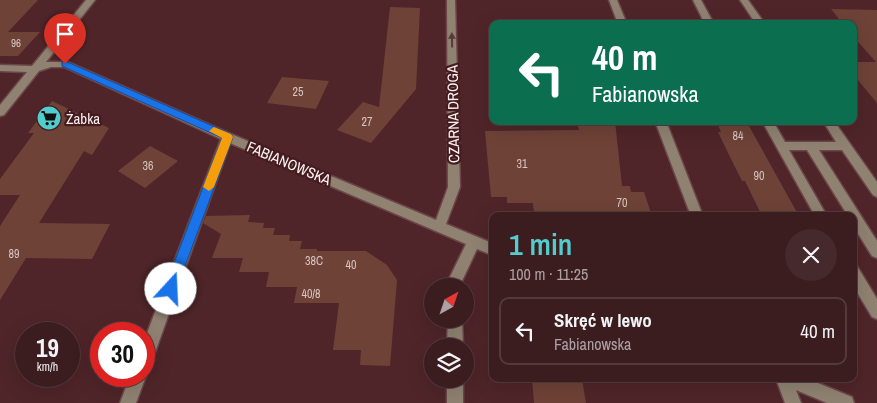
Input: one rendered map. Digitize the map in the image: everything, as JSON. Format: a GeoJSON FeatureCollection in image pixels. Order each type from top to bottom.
{"type":"FeatureCollection","features":[{"type":"Feature","properties":{"kind":"street"},"geometry":{"type":"LineString","coordinates":[[0,112],[91,0]]}},
{"type":"Feature","properties":{"kind":"street","name":"CZARNA DROGA"},"geometry":{"type":"LineString","coordinates":[[439,226],[446,212],[454,187],[451,0]]}},
{"type":"Feature","properties":{"kind":"street"},"geometry":{"type":"LineString","coordinates":[[614,0],[622,20]]}},
{"type":"Feature","properties":{"kind":"street"},"geometry":{"type":"LineString","coordinates":[[697,0],[708,20]]}},
{"type":"Feature","properties":{"kind":"street"},"geometry":{"type":"LineString","coordinates":[[744,0],[758,20]]}},
{"type":"Feature","properties":{"kind":"street","name":"FABIANOWSKA"},"geometry":{"type":"LineString","coordinates":[[0,68],[35,69],[50,64],[65,64],[228,137],[489,248]]}},
{"type":"Feature","properties":{"kind":"street"},"geometry":{"type":"LineString","coordinates":[[662,125],[695,212]]}},
{"type":"Feature","properties":{"kind":"street"},"geometry":{"type":"LineString","coordinates":[[769,125],[820,212]]}},
{"type":"Feature","properties":{"kind":"street"},"geometry":{"type":"LineString","coordinates":[[831,125],[877,192]]}},
{"type":"Feature","properties":{"kind":"street"},"geometry":{"type":"LineString","coordinates":[[155,332],[228,137]]}},
{"type":"Feature","properties":{"kind":"street"},"geometry":{"type":"LineString","coordinates":[[781,146],[845,146]]}},
{"type":"Feature","properties":{"kind":"street"},"geometry":{"type":"LineString","coordinates":[[810,146],[852,212]]}},
{"type":"Feature","properties":{"kind":"street"},"geometry":{"type":"LineString","coordinates":[[857,220],[877,252]]}},
{"type":"Feature","properties":{"kind":"street"},"geometry":{"type":"LineString","coordinates":[[456,278],[474,240]]}},
{"type":"Feature","properties":{"kind":"street"},"geometry":{"type":"LineString","coordinates":[[857,278],[877,312]]}},
{"type":"Feature","properties":{"kind":"street"},"geometry":{"type":"LineString","coordinates":[[785,382],[793,403]]}},
{"type":"Feature","properties":{"kind":"street"},"geometry":{"type":"LineString","coordinates":[[797,382],[846,403]]}},
{"type":"Feature","properties":{"kind":"street"},"geometry":{"type":"LineString","coordinates":[[128,403],[134,387]]}},
{"type":"Feature","properties":{"kind":"street"},"geometry":{"type":"LineString","coordinates":[[455,388],[455,403]]}},
{"type":"Feature","properties":{"kind":"building"},"geometry":{"type":"Polygon","coordinates":[[[0,0],[38,0],[8,32],[40,32],[18,56],[0,56],[0,0]]]}},
{"type":"Feature","properties":{"kind":"building"},"geometry":{"type":"Polygon","coordinates":[[[390,7],[420,8],[416,89],[371,143],[337,130],[363,102],[379,107],[390,7]]]}},
{"type":"Feature","properties":{"kind":"building"},"geometry":{"type":"Polygon","coordinates":[[[831,9],[877,10],[877,103],[857,79],[857,62],[876,62],[857,41],[857,20],[840,20],[831,9]]]}},
{"type":"Feature","properties":{"kind":"building"},"geometry":{"type":"Polygon","coordinates":[[[282,77],[329,81],[316,109],[267,103],[282,77]]]}},
{"type":"Feature","properties":{"kind":"building"},"geometry":{"type":"Polygon","coordinates":[[[52,101],[109,128],[92,155],[84,151],[39,223],[110,224],[92,259],[26,258],[0,300],[0,226],[20,195],[0,195],[0,179],[34,133],[28,133],[52,101]]]}},
{"type":"Feature","properties":{"kind":"building"},"geometry":{"type":"Polygon","coordinates":[[[578,125],[615,125],[622,186],[630,186],[631,192],[644,192],[651,212],[534,212],[533,203],[507,203],[507,197],[491,197],[485,131],[579,130],[578,125]]]}},
{"type":"Feature","properties":{"kind":"building"},"geometry":{"type":"Polygon","coordinates":[[[718,125],[749,126],[797,212],[760,212],[745,181],[742,181],[718,132],[721,132],[718,125]]]}},
{"type":"Feature","properties":{"kind":"building"},"geometry":{"type":"Polygon","coordinates":[[[150,146],[178,161],[145,188],[118,171],[150,146]]]}},
{"type":"Feature","properties":{"kind":"building"},"geometry":{"type":"Polygon","coordinates":[[[250,215],[248,222],[264,223],[263,228],[275,228],[273,235],[290,235],[289,241],[302,241],[300,249],[366,251],[387,265],[397,280],[390,366],[360,365],[361,350],[333,350],[339,303],[294,303],[297,287],[266,287],[269,272],[239,272],[243,258],[212,258],[221,234],[203,223],[206,216],[250,215]]]}},
{"type":"Feature","properties":{"kind":"building"},"geometry":{"type":"Polygon","coordinates":[[[532,382],[582,382],[586,403],[534,403],[532,382]]]}},
{"type":"Feature","properties":{"kind":"slow traffic"},"geometry":{"type":"LineString","coordinates":[[209,187],[228,137],[214,131]]}},
{"type":"Feature","properties":{"kind":"place","name":"Żabka"},"geometry":{"type":"Point","coordinates":[49,118]}},
{"type":"Feature","properties":{"kind":"route"},"geometry":{"type":"LineString","coordinates":[[65,64],[228,137],[171,289]]}}]}
